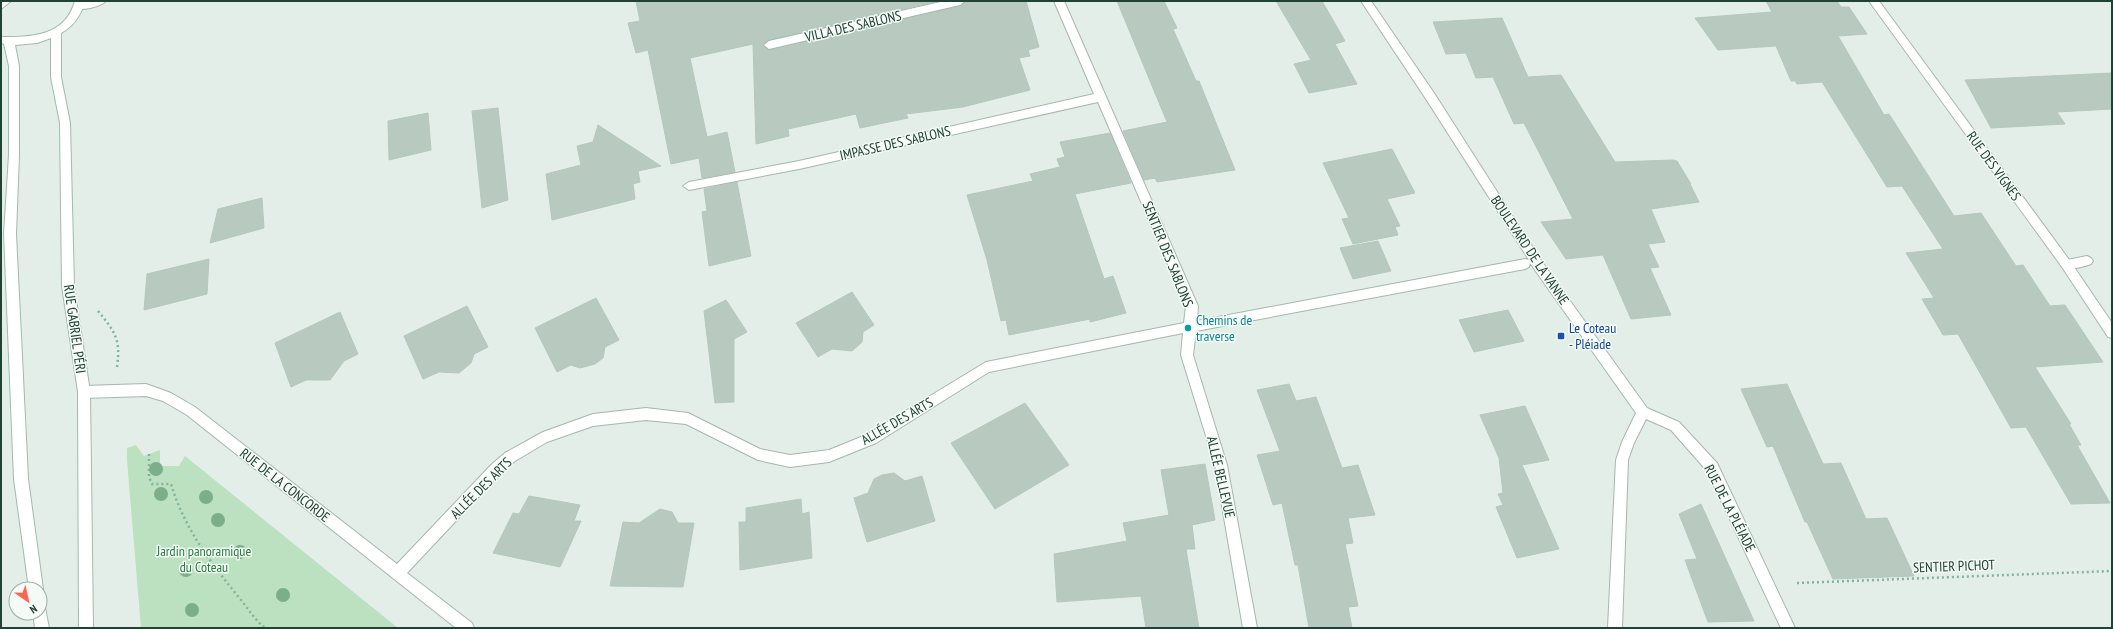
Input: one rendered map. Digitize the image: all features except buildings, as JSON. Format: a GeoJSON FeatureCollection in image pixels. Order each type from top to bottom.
{"type":"FeatureCollection","features":[{"type":"Feature","properties":{"kind":"street"},"geometry":{"type":"LineString","coordinates":[[1,5],[6,1]]}},
{"type":"Feature","properties":{"kind":"street"},"geometry":{"type":"LineString","coordinates":[[35,581],[21,472],[10,234],[14,155],[14,66],[5,41],[32,41],[56,31],[71,19],[80,4],[101,1]]}},
{"type":"Feature","properties":{"kind":"street","name":"VILLA DES SABLONS"},"geometry":{"type":"LineString","coordinates":[[769,45],[960,1]]}},
{"type":"Feature","properties":{"kind":"street","name":"SENTIER DES SABLONS"},"geometry":{"type":"LineString","coordinates":[[1059,1],[1192,306],[1190,327],[1525,264]]}},
{"type":"Feature","properties":{"kind":"street","name":"BOULEVARD DE LA VANNE"},"geometry":{"type":"LineString","coordinates":[[1366,1],[1430,96],[1536,262],[1644,412]]}},
{"type":"Feature","properties":{"kind":"street","name":"RUE DES VIGNES"},"geometry":{"type":"LineString","coordinates":[[1874,1],[2066,264],[2112,333]]}},
{"type":"Feature","properties":{"kind":"street","name":"RUE GABRIEL PÉRI"},"geometry":{"type":"LineString","coordinates":[[56,31],[56,76],[65,122],[68,286],[84,392],[83,458],[86,628]]}},
{"type":"Feature","properties":{"kind":"street","name":"IMPASSE DES SABLONS"},"geometry":{"type":"LineString","coordinates":[[689,186],[800,165],[1102,97]]}},
{"type":"Feature","properties":{"kind":"street"},"geometry":{"type":"LineString","coordinates":[[2066,264],[2087,261]]}},
{"type":"Feature","properties":{"kind":"street","name":"ALLÉE DES ARTS"},"geometry":{"type":"LineString","coordinates":[[398,573],[496,469],[510,457],[543,438],[593,420],[646,414],[688,419],[758,454],[790,461],[829,456],[871,439],[986,367],[1190,327]]}},
{"type":"Feature","properties":{"kind":"street","name":"ALLÉE BELLEVUE"},"geometry":{"type":"LineString","coordinates":[[1190,327],[1187,355],[1221,465],[1250,628]]}},
{"type":"Feature","properties":{"kind":"street","name":"RUE DE LA CONCORDE"},"geometry":{"type":"LineString","coordinates":[[84,392],[146,390],[167,396],[191,411],[467,628]]}},
{"type":"Feature","properties":{"kind":"street"},"geometry":{"type":"LineString","coordinates":[[1615,628],[1622,460],[1628,442],[1644,412]]}},
{"type":"Feature","properties":{"kind":"street","name":"RUE DE LA PLÉIADE"},"geometry":{"type":"LineString","coordinates":[[1644,412],[1675,426],[1712,467],[1788,628]]}},
{"type":"Feature","properties":{"kind":"path"},"geometry":{"type":"LineString","coordinates":[[149,454],[149,477],[152,484],[171,484],[176,502],[190,534],[222,578],[264,628]]}},
{"type":"Feature","properties":{"kind":"path","name":"SENTIER PICHOT"},"geometry":{"type":"LineString","coordinates":[[1797,583],[2112,571]]}},
{"type":"Feature","properties":{"kind":"green space","name":"Jardin panoramique du Coteau"},"geometry":{"type":"Polygon","coordinates":[[[136,445],[144,456],[160,450],[160,466],[179,466],[185,456],[398,628],[141,628],[127,460],[127,448],[136,445]]]}},
{"type":"Feature","properties":{"kind":"place","name":"Chemins de traverse"},"geometry":{"type":"Point","coordinates":[1188,328]}},
{"type":"Feature","properties":{"kind":"place","name":"Le Coteau - Pléiade"},"geometry":{"type":"Point","coordinates":[1561,336]}}]}
